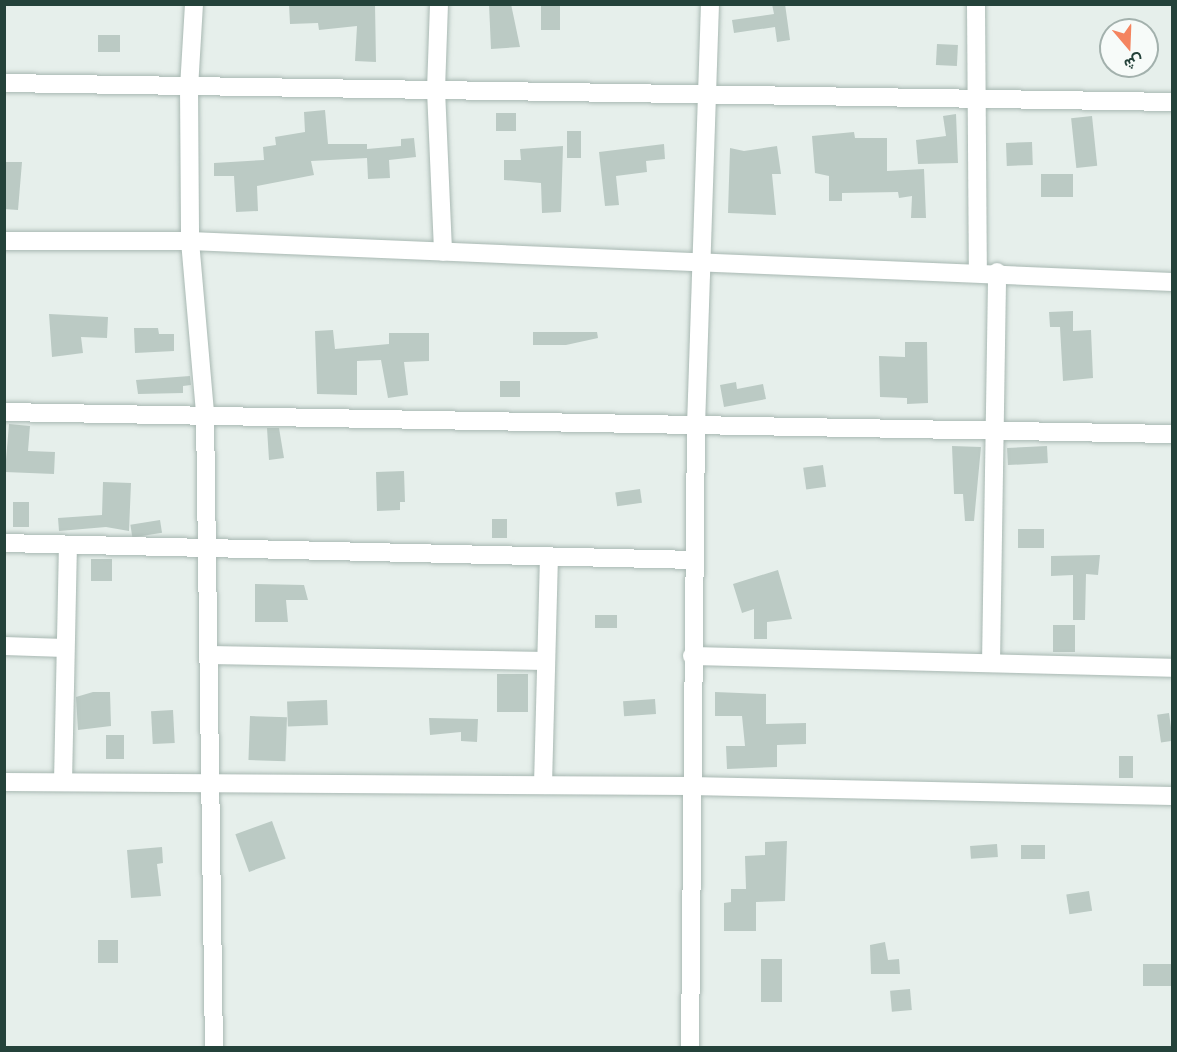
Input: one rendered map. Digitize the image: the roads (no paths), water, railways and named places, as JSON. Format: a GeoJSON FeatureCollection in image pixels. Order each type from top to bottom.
{"type":"FeatureCollection","features":[{"type":"Feature","properties":{"kind":"street"},"geometry":{"type":"LineString","coordinates":[[194,4],[189,87],[190,241],[205,414],[214,1047]]}},
{"type":"Feature","properties":{"kind":"street"},"geometry":{"type":"LineString","coordinates":[[439,4],[436,90],[443,252]]}},
{"type":"Feature","properties":{"kind":"street"},"geometry":{"type":"LineString","coordinates":[[690,1047],[690,786],[696,426],[709,92],[710,4]]}},
{"type":"Feature","properties":{"kind":"street"},"geometry":{"type":"LineString","coordinates":[[976,4],[978,271]]}},
{"type":"Feature","properties":{"kind":"street"},"geometry":{"type":"LineString","coordinates":[[4,83],[709,92],[1173,102]]}},
{"type":"Feature","properties":{"kind":"street"},"geometry":{"type":"LineString","coordinates":[[4,242],[190,241],[701,263],[978,271],[1173,282]]}},
{"type":"Feature","properties":{"kind":"street"},"geometry":{"type":"LineString","coordinates":[[991,663],[997,272]]}},
{"type":"Feature","properties":{"kind":"street"},"geometry":{"type":"LineString","coordinates":[[4,412],[1173,434]]}},
{"type":"Feature","properties":{"kind":"street"},"geometry":{"type":"LineString","coordinates":[[4,543],[694,560]]}},
{"type":"Feature","properties":{"kind":"street"},"geometry":{"type":"LineString","coordinates":[[63,782],[68,544]]}},
{"type":"Feature","properties":{"kind":"street"},"geometry":{"type":"LineString","coordinates":[[543,785],[549,557]]}},
{"type":"Feature","properties":{"kind":"street"},"geometry":{"type":"LineString","coordinates":[[4,646],[65,648]]}},
{"type":"Feature","properties":{"kind":"street"},"geometry":{"type":"LineString","coordinates":[[209,655],[546,661]]}},
{"type":"Feature","properties":{"kind":"street"},"geometry":{"type":"LineString","coordinates":[[692,656],[1173,668]]}},
{"type":"Feature","properties":{"kind":"street"},"geometry":{"type":"LineString","coordinates":[[4,782],[690,786],[1173,796]]}}]}
